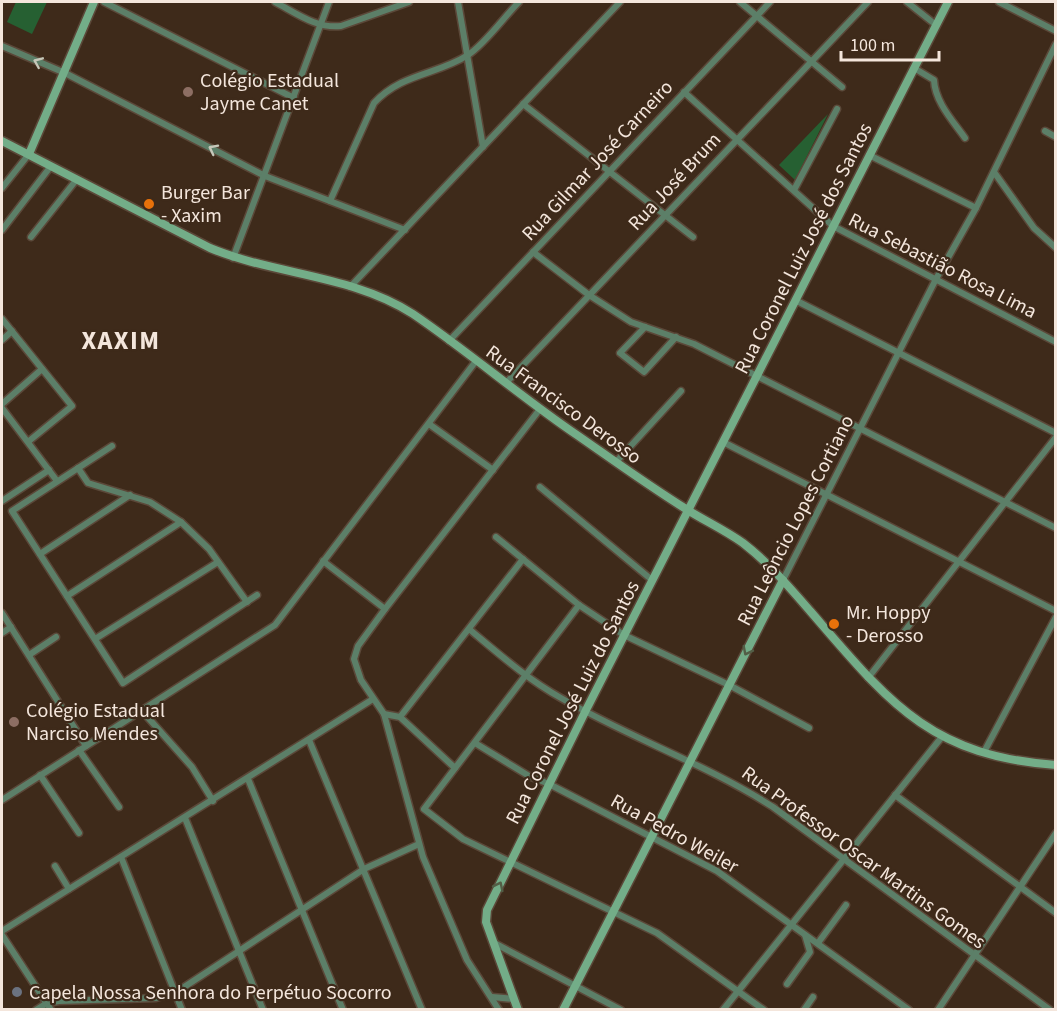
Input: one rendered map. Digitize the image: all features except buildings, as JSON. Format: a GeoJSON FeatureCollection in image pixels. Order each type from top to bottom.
{"type":"FeatureCollection","features":[{"type":"Feature","properties":{"kind":"main road"},"geometry":{"type":"LineString","coordinates":[[29,154],[94,2]]}},
{"type":"Feature","properties":{"kind":"main road","name":"Rua Coronel Luiz José dos Santos"},"geometry":{"type":"LineString","coordinates":[[688,510],[948,2]]}},
{"type":"Feature","properties":{"kind":"main road","name":"Rua Francisco Derosso"},"geometry":{"type":"LineString","coordinates":[[2,141],[233,258],[350,288],[411,313],[540,409],[616,462],[742,543],[783,580],[868,678],[902,711],[941,738],[958,746],[1056,765]]}},
{"type":"Feature","properties":{"kind":"main road","name":"Rua Coronel José Luiz do Santos"},"geometry":{"type":"LineString","coordinates":[[496,944],[485,917],[487,910],[688,510]]}},
{"type":"Feature","properties":{"kind":"main road","name":"Rua Leôncio Lopes Cortiano"},"geometry":{"type":"LineString","coordinates":[[563,1010],[783,580]]}},
{"type":"Feature","properties":{"kind":"main road"},"geometry":{"type":"LineString","coordinates":[[496,944],[512,999],[518,1010]]}},
{"type":"Feature","properties":{"kind":"street"},"geometry":{"type":"LineString","coordinates":[[104,2],[294,98]]}},
{"type":"Feature","properties":{"kind":"street"},"geometry":{"type":"LineString","coordinates":[[275,2],[320,25],[341,26],[409,2]]}},
{"type":"Feature","properties":{"kind":"street"},"geometry":{"type":"LineString","coordinates":[[233,258],[329,2]]}},
{"type":"Feature","properties":{"kind":"street"},"geometry":{"type":"LineString","coordinates":[[458,2],[483,147]]}},
{"type":"Feature","properties":{"kind":"street"},"geometry":{"type":"LineString","coordinates":[[330,201],[374,103],[385,91],[396,84],[468,55],[519,2]]}},
{"type":"Feature","properties":{"kind":"street"},"geometry":{"type":"LineString","coordinates":[[350,288],[620,2]]}},
{"type":"Feature","properties":{"kind":"street"},"geometry":{"type":"LineString","coordinates":[[740,2],[842,87]]}},
{"type":"Feature","properties":{"kind":"street","name":"Rua Gilmar José Carneiro"},"geometry":{"type":"LineString","coordinates":[[449,340],[770,2]]}},
{"type":"Feature","properties":{"kind":"street","name":"Rua José Brum"},"geometry":{"type":"LineString","coordinates":[[506,383],[737,137],[868,2]]}},
{"type":"Feature","properties":{"kind":"street"},"geometry":{"type":"LineString","coordinates":[[907,2],[936,25]]}},
{"type":"Feature","properties":{"kind":"street"},"geometry":{"type":"LineString","coordinates":[[999,2],[1056,31]]}},
{"type":"Feature","properties":{"kind":"street","name":"Rua Leôncio Lopes Cortiano"},"geometry":{"type":"LineString","coordinates":[[783,580],[936,279],[976,208],[1056,44]]}},
{"type":"Feature","properties":{"kind":"street"},"geometry":{"type":"LineString","coordinates":[[2,46],[65,73],[265,176],[405,230]]}},
{"type":"Feature","properties":{"kind":"street"},"geometry":{"type":"LineString","coordinates":[[914,68],[934,80],[938,98],[965,138]]}},
{"type":"Feature","properties":{"kind":"street","name":"Rua Sebastião Rosa Lima"},"geometry":{"type":"LineString","coordinates":[[684,92],[737,137],[833,226],[1056,342]]}},
{"type":"Feature","properties":{"kind":"street"},"geometry":{"type":"LineString","coordinates":[[523,104],[693,237]]}},
{"type":"Feature","properties":{"kind":"street"},"geometry":{"type":"LineString","coordinates":[[794,190],[837,110]]}},
{"type":"Feature","properties":{"kind":"street"},"geometry":{"type":"LineString","coordinates":[[1045,131],[1056,137]]}},
{"type":"Feature","properties":{"kind":"street"},"geometry":{"type":"LineString","coordinates":[[2,188],[29,154]]}},
{"type":"Feature","properties":{"kind":"street"},"geometry":{"type":"LineString","coordinates":[[869,155],[976,208]]}},
{"type":"Feature","properties":{"kind":"street"},"geometry":{"type":"LineString","coordinates":[[2,231],[51,166]]}},
{"type":"Feature","properties":{"kind":"street"},"geometry":{"type":"LineString","coordinates":[[994,172],[1034,228],[1056,248]]}},
{"type":"Feature","properties":{"kind":"street"},"geometry":{"type":"LineString","coordinates":[[31,237],[76,179]]}},
{"type":"Feature","properties":{"kind":"street"},"geometry":{"type":"LineString","coordinates":[[533,252],[590,295],[631,322],[676,337],[757,375],[1056,528]]}},
{"type":"Feature","properties":{"kind":"street"},"geometry":{"type":"LineString","coordinates":[[795,300],[1056,433]]}},
{"type":"Feature","properties":{"kind":"street"},"geometry":{"type":"LineString","coordinates":[[2,319],[72,406],[29,441]]}},
{"type":"Feature","properties":{"kind":"street"},"geometry":{"type":"LineString","coordinates":[[645,327],[620,353],[644,372],[676,337]]}},
{"type":"Feature","properties":{"kind":"street"},"geometry":{"type":"LineString","coordinates":[[2,340],[12,332]]}},
{"type":"Feature","properties":{"kind":"street"},"geometry":{"type":"LineString","coordinates":[[2,800],[143,712],[275,625],[476,361]]}},
{"type":"Feature","properties":{"kind":"street"},"geometry":{"type":"LineString","coordinates":[[42,369],[2,406],[57,481]]}},
{"type":"Feature","properties":{"kind":"street"},"geometry":{"type":"LineString","coordinates":[[616,462],[681,391]]}},
{"type":"Feature","properties":{"kind":"street"},"geometry":{"type":"LineString","coordinates":[[499,1010],[467,960],[419,844],[384,714],[356,670],[354,659],[358,646],[385,609],[540,409]]}},
{"type":"Feature","properties":{"kind":"street"},"geometry":{"type":"LineString","coordinates":[[429,424],[493,470]]}},
{"type":"Feature","properties":{"kind":"street"},"geometry":{"type":"LineString","coordinates":[[868,678],[1056,437]]}},
{"type":"Feature","properties":{"kind":"street"},"geometry":{"type":"LineString","coordinates":[[723,442],[1056,611]]}},
{"type":"Feature","properties":{"kind":"street"},"geometry":{"type":"LineString","coordinates":[[12,511],[112,446]]}},
{"type":"Feature","properties":{"kind":"street"},"geometry":{"type":"LineString","coordinates":[[78,468],[87,483],[130,495],[163,508],[181,522],[209,549],[247,602]]}},
{"type":"Feature","properties":{"kind":"street"},"geometry":{"type":"LineString","coordinates":[[49,470],[2,500],[12,511],[123,683],[257,595]]}},
{"type":"Feature","properties":{"kind":"street"},"geometry":{"type":"LineString","coordinates":[[29,483],[36,495]]}},
{"type":"Feature","properties":{"kind":"street"},"geometry":{"type":"LineString","coordinates":[[540,487],[652,580]]}},
{"type":"Feature","properties":{"kind":"street"},"geometry":{"type":"LineString","coordinates":[[114,490],[116,504]]}},
{"type":"Feature","properties":{"kind":"street"},"geometry":{"type":"LineString","coordinates":[[40,554],[130,495]]}},
{"type":"Feature","properties":{"kind":"street"},"geometry":{"type":"LineString","coordinates":[[67,596],[181,522]]}},
{"type":"Feature","properties":{"kind":"street"},"geometry":{"type":"LineString","coordinates":[[496,537],[579,605],[624,635],[729,685],[809,728]]}},
{"type":"Feature","properties":{"kind":"street"},"geometry":{"type":"LineString","coordinates":[[207,569],[209,549]]}},
{"type":"Feature","properties":{"kind":"street"},"geometry":{"type":"LineString","coordinates":[[400,717],[523,559]]}},
{"type":"Feature","properties":{"kind":"street"},"geometry":{"type":"LineString","coordinates":[[323,561],[385,609]]}},
{"type":"Feature","properties":{"kind":"street"},"geometry":{"type":"LineString","coordinates":[[95,639],[218,562]]}},
{"type":"Feature","properties":{"kind":"street"},"geometry":{"type":"LineString","coordinates":[[579,605],[424,809],[463,840],[614,910],[657,933],[764,1010]]}},
{"type":"Feature","properties":{"kind":"street"},"geometry":{"type":"LineString","coordinates":[[2,613],[118,807]]}},
{"type":"Feature","properties":{"kind":"street"},"geometry":{"type":"LineString","coordinates":[[984,752],[1056,616]]}},
{"type":"Feature","properties":{"kind":"street"},"geometry":{"type":"LineString","coordinates":[[2,633],[11,627]]}},
{"type":"Feature","properties":{"kind":"street","name":"Rua Professor Oscar Martins Gomes"},"geometry":{"type":"LineString","coordinates":[[469,629],[526,676],[586,710],[751,793],[1050,1010]]}},
{"type":"Feature","properties":{"kind":"street"},"geometry":{"type":"LineString","coordinates":[[29,655],[56,637]]}},
{"type":"Feature","properties":{"kind":"street"},"geometry":{"type":"LineString","coordinates":[[49,1006],[2,933],[373,699]]}},
{"type":"Feature","properties":{"kind":"street"},"geometry":{"type":"LineString","coordinates":[[143,712],[192,767],[213,801]]}},
{"type":"Feature","properties":{"kind":"street"},"geometry":{"type":"LineString","coordinates":[[384,714],[400,717],[455,768]]}},
{"type":"Feature","properties":{"kind":"street"},"geometry":{"type":"LineString","coordinates":[[723,1010],[941,738]]}},
{"type":"Feature","properties":{"kind":"street"},"geometry":{"type":"LineString","coordinates":[[309,740],[422,1010]]}},
{"type":"Feature","properties":{"kind":"street","name":"Rua Pedro Weiler"},"geometry":{"type":"LineString","coordinates":[[475,743],[529,777],[549,784],[717,871],[909,1010]]}},
{"type":"Feature","properties":{"kind":"street"},"geometry":{"type":"LineString","coordinates":[[40,775],[79,832]]}},
{"type":"Feature","properties":{"kind":"street"},"geometry":{"type":"LineString","coordinates":[[248,779],[343,1010]]}},
{"type":"Feature","properties":{"kind":"street"},"geometry":{"type":"LineString","coordinates":[[895,795],[1018,888],[1056,913]]}},
{"type":"Feature","properties":{"kind":"street"},"geometry":{"type":"LineString","coordinates":[[185,818],[263,1010]]}},
{"type":"Feature","properties":{"kind":"street"},"geometry":{"type":"LineString","coordinates":[[938,1010],[1056,833]]}},
{"type":"Feature","properties":{"kind":"street"},"geometry":{"type":"LineString","coordinates":[[36,1010],[49,1006],[156,998],[175,993],[364,869],[419,844]]}},
{"type":"Feature","properties":{"kind":"street"},"geometry":{"type":"LineString","coordinates":[[121,857],[182,1010]]}},
{"type":"Feature","properties":{"kind":"street"},"geometry":{"type":"LineString","coordinates":[[55,866],[69,889]]}},
{"type":"Feature","properties":{"kind":"street"},"geometry":{"type":"LineString","coordinates":[[818,943],[846,905]]}},
{"type":"Feature","properties":{"kind":"street"},"geometry":{"type":"LineString","coordinates":[[787,984],[810,952],[805,935]]}},
{"type":"Feature","properties":{"kind":"street"},"geometry":{"type":"LineString","coordinates":[[496,944],[621,1010]]}},
{"type":"Feature","properties":{"kind":"street"},"geometry":{"type":"LineString","coordinates":[[492,997],[512,999]]}},
{"type":"Feature","properties":{"kind":"street"},"geometry":{"type":"LineString","coordinates":[[804,1010],[813,997]]}},
{"type":"Feature","properties":{"kind":"green space"},"geometry":{"type":"Polygon","coordinates":[[[16,2],[47,2],[32,34],[7,22],[16,2]]]}},
{"type":"Feature","properties":{"kind":"green space"},"geometry":{"type":"Polygon","coordinates":[[[828,114],[795,180],[779,165],[828,114]]]}},
{"type":"Feature","properties":{"kind":"place","name":"Colégio Estadual Jayme Canet"},"geometry":{"type":"Point","coordinates":[188,92]}},
{"type":"Feature","properties":{"kind":"place","name":"Burger Bar - Xaxim"},"geometry":{"type":"Point","coordinates":[149,204]}},
{"type":"Feature","properties":{"kind":"place","name":"Mr. Hoppy - Derosso"},"geometry":{"type":"Point","coordinates":[834,624]}},
{"type":"Feature","properties":{"kind":"place","name":"Colégio Estadual Narciso Mendes"},"geometry":{"type":"Point","coordinates":[14,722]}},
{"type":"Feature","properties":{"kind":"place","name":"Capela Nossa Senhora do Perpétuo Socorro"},"geometry":{"type":"Point","coordinates":[17,992]}},
{"type":"Feature","properties":{"kind":"district","name":"XAXIM"},"geometry":{"type":"Point","coordinates":[121,340]}}]}
